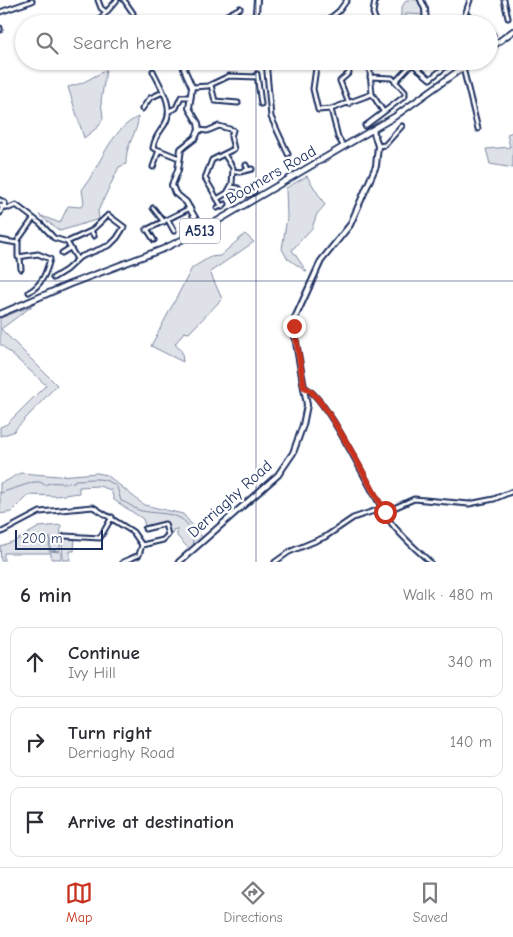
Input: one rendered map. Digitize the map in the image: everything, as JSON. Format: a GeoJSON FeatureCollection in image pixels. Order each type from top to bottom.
{"type":"FeatureCollection","features":[{"type":"Feature","properties":{"kind":"main road"},"geometry":{"type":"LineString","coordinates":[[498,42],[513,31]]}},
{"type":"Feature","properties":{"kind":"main road","name":"A513"},"geometry":{"type":"LineString","coordinates":[[373,130],[418,102],[460,70]]}},
{"type":"Feature","properties":{"kind":"main road","name":"Boomers Road"},"geometry":{"type":"LineString","coordinates":[[0,312],[163,249],[202,230],[373,130]]}},
{"type":"Feature","properties":{"kind":"street"},"geometry":{"type":"LineString","coordinates":[[98,0],[101,8],[106,12]]}},
{"type":"Feature","properties":{"kind":"street"},"geometry":{"type":"LineString","coordinates":[[104,15],[117,0]]}},
{"type":"Feature","properties":{"kind":"street"},"geometry":{"type":"LineString","coordinates":[[124,0],[133,13]]}},
{"type":"Feature","properties":{"kind":"street"},"geometry":{"type":"LineString","coordinates":[[256,15],[257,0]]}},
{"type":"Feature","properties":{"kind":"street"},"geometry":{"type":"LineString","coordinates":[[334,15],[347,0]]}},
{"type":"Feature","properties":{"kind":"street"},"geometry":{"type":"LineString","coordinates":[[374,15],[375,0]]}},
{"type":"Feature","properties":{"kind":"street"},"geometry":{"type":"LineString","coordinates":[[421,0],[426,9],[426,15]]}},
{"type":"Feature","properties":{"kind":"street"},"geometry":{"type":"LineString","coordinates":[[465,15],[470,0]]}},
{"type":"Feature","properties":{"kind":"street"},"geometry":{"type":"LineString","coordinates":[[504,0],[508,18]]}},
{"type":"Feature","properties":{"kind":"street"},"geometry":{"type":"LineString","coordinates":[[0,12],[32,1]]}},
{"type":"Feature","properties":{"kind":"street"},"geometry":{"type":"LineString","coordinates":[[227,15],[240,8]]}},
{"type":"Feature","properties":{"kind":"street"},"geometry":{"type":"LineString","coordinates":[[152,70],[164,92],[169,111],[165,124],[155,138],[153,148],[178,158]]}},
{"type":"Feature","properties":{"kind":"street"},"geometry":{"type":"LineString","coordinates":[[184,70],[192,87],[190,111],[198,123],[199,130],[195,138],[181,149],[178,158],[178,170],[172,188],[190,208],[202,230]]}},
{"type":"Feature","properties":{"kind":"street"},"geometry":{"type":"LineString","coordinates":[[267,70],[271,117],[286,152]]}},
{"type":"Feature","properties":{"kind":"street"},"geometry":{"type":"LineString","coordinates":[[316,70],[313,90],[318,110],[349,104],[372,94]]}},
{"type":"Feature","properties":{"kind":"street"},"geometry":{"type":"LineString","coordinates":[[348,70],[349,73],[340,81],[349,104]]}},
{"type":"Feature","properties":{"kind":"street"},"geometry":{"type":"LineString","coordinates":[[370,70],[372,94],[383,111]]}},
{"type":"Feature","properties":{"kind":"street"},"geometry":{"type":"LineString","coordinates":[[396,81],[405,70]]}},
{"type":"Feature","properties":{"kind":"street"},"geometry":{"type":"LineString","coordinates":[[419,70],[430,79],[440,70]]}},
{"type":"Feature","properties":{"kind":"street"},"geometry":{"type":"LineString","coordinates":[[463,70],[478,129]]}},
{"type":"Feature","properties":{"kind":"street"},"geometry":{"type":"LineString","coordinates":[[192,87],[211,85],[229,76],[257,76],[261,104]]}},
{"type":"Feature","properties":{"kind":"street"},"geometry":{"type":"LineString","coordinates":[[365,124],[405,96],[405,92],[396,81],[388,77],[370,78]]}},
{"type":"Feature","properties":{"kind":"street"},"geometry":{"type":"LineString","coordinates":[[211,85],[215,101],[238,103]]}},
{"type":"Feature","properties":{"kind":"street"},"geometry":{"type":"LineString","coordinates":[[142,108],[150,98],[164,92]]}},
{"type":"Feature","properties":{"kind":"street"},"geometry":{"type":"LineString","coordinates":[[169,111],[176,108],[181,97],[191,97]]}},
{"type":"Feature","properties":{"kind":"street"},"geometry":{"type":"LineString","coordinates":[[330,109],[338,137],[344,147]]}},
{"type":"Feature","properties":{"kind":"street"},"geometry":{"type":"LineString","coordinates":[[199,130],[207,131],[220,126],[232,129],[234,150],[212,160],[205,178],[221,206]]}},
{"type":"Feature","properties":{"kind":"street"},"geometry":{"type":"LineString","coordinates":[[378,146],[385,145],[399,126]]}},
{"type":"Feature","properties":{"kind":"street","name":"Derriaghy Road"},"geometry":{"type":"LineString","coordinates":[[179,562],[278,475],[288,462],[296,445],[306,414],[304,387],[295,337],[296,311],[321,261],[350,225],[376,166],[378,146],[373,130]]}},
{"type":"Feature","properties":{"kind":"street"},"geometry":{"type":"LineString","coordinates":[[153,167],[159,150]]}},
{"type":"Feature","properties":{"kind":"street"},"geometry":{"type":"LineString","coordinates":[[217,199],[227,193],[231,187],[233,171],[224,154]]}},
{"type":"Feature","properties":{"kind":"street"},"geometry":{"type":"LineString","coordinates":[[233,171],[239,172],[250,169],[246,164]]}},
{"type":"Feature","properties":{"kind":"street"},"geometry":{"type":"LineString","coordinates":[[231,187],[238,188],[244,196],[252,193],[248,188]]}},
{"type":"Feature","properties":{"kind":"street"},"geometry":{"type":"LineString","coordinates":[[0,200],[5,203],[0,213]]}},
{"type":"Feature","properties":{"kind":"street"},"geometry":{"type":"LineString","coordinates":[[2,206],[12,207],[16,205],[54,238],[67,242],[91,231],[108,216],[123,226],[124,229],[117,238],[102,249],[77,259],[66,270],[53,278]]}},
{"type":"Feature","properties":{"kind":"street"},"geometry":{"type":"LineString","coordinates":[[153,208],[164,222]]}},
{"type":"Feature","properties":{"kind":"street"},"geometry":{"type":"LineString","coordinates":[[153,238],[147,230],[190,208]]}},
{"type":"Feature","properties":{"kind":"street"},"geometry":{"type":"LineString","coordinates":[[21,270],[17,243],[33,219]]}},
{"type":"Feature","properties":{"kind":"street"},"geometry":{"type":"LineString","coordinates":[[168,220],[174,231]]}},
{"type":"Feature","properties":{"kind":"street"},"geometry":{"type":"LineString","coordinates":[[91,231],[94,236]]}},
{"type":"Feature","properties":{"kind":"street"},"geometry":{"type":"LineString","coordinates":[[0,240],[17,243]]}},
{"type":"Feature","properties":{"kind":"street"},"geometry":{"type":"LineString","coordinates":[[67,242],[77,259]]}},
{"type":"Feature","properties":{"kind":"street"},"geometry":{"type":"LineString","coordinates":[[62,252],[70,248]]}},
{"type":"Feature","properties":{"kind":"street"},"geometry":{"type":"LineString","coordinates":[[20,258],[38,254],[49,257],[47,268],[37,287],[29,292]]}},
{"type":"Feature","properties":{"kind":"street"},"geometry":{"type":"LineString","coordinates":[[43,267],[47,268]]}},
{"type":"Feature","properties":{"kind":"street"},"geometry":{"type":"LineString","coordinates":[[304,387],[309,389],[328,413],[392,523],[430,562]]}},
{"type":"Feature","properties":{"kind":"street"},"geometry":{"type":"LineString","coordinates":[[385,512],[414,499],[469,504],[494,499],[513,491]]}},
{"type":"Feature","properties":{"kind":"street"},"geometry":{"type":"LineString","coordinates":[[0,533],[8,531],[40,512],[93,507],[112,517],[133,532],[142,545]]}},
{"type":"Feature","properties":{"kind":"street"},"geometry":{"type":"LineString","coordinates":[[275,562],[289,552],[315,542],[353,518],[383,508]]}},
{"type":"Feature","properties":{"kind":"street"},"geometry":{"type":"LineString","coordinates":[[65,536],[102,539],[112,517]]}},
{"type":"Feature","properties":{"kind":"street"},"geometry":{"type":"LineString","coordinates":[[142,545],[163,540],[168,535],[165,524],[145,530]]}},
{"type":"Feature","properties":{"kind":"street"},"geometry":{"type":"LineString","coordinates":[[123,562],[139,555],[142,545]]}},
{"type":"Feature","properties":{"kind":"street"},"geometry":{"type":"LineString","coordinates":[[183,558],[189,562]]}},
{"type":"Feature","properties":{"kind":"shaded area"},"geometry":{"type":"Polygon","coordinates":[[[406,0],[419,0],[424,15],[401,15],[401,9],[406,0]]]}},
{"type":"Feature","properties":{"kind":"shaded area"},"geometry":{"type":"Polygon","coordinates":[[[106,70],[101,101],[103,118],[99,126],[84,138],[68,87],[82,83],[106,70]]]}},
{"type":"Feature","properties":{"kind":"shaded area"},"geometry":{"type":"Polygon","coordinates":[[[138,117],[126,157],[126,164],[119,167],[98,211],[99,219],[60,231],[39,215],[60,223],[68,206],[81,207],[84,203],[82,190],[106,149],[128,123],[138,117]]]}},
{"type":"Feature","properties":{"kind":"shaded area"},"geometry":{"type":"Polygon","coordinates":[[[513,132],[513,168],[490,164],[486,149],[510,147],[507,134],[513,132]]]}},
{"type":"Feature","properties":{"kind":"shaded area"},"geometry":{"type":"Polygon","coordinates":[[[307,176],[325,205],[317,214],[312,228],[292,250],[307,272],[287,258],[282,249],[287,218],[286,188],[307,176]]]}},
{"type":"Feature","properties":{"kind":"shaded area"},"geometry":{"type":"Polygon","coordinates":[[[245,234],[254,242],[210,272],[222,299],[189,333],[184,332],[175,344],[182,352],[183,362],[151,346],[192,268],[210,257],[220,256],[245,234]]]}},
{"type":"Feature","properties":{"kind":"shaded area"},"geometry":{"type":"Polygon","coordinates":[[[32,306],[1,329],[57,385],[13,432],[0,436],[0,427],[7,424],[46,385],[0,344],[0,318],[32,306]]]}},
{"type":"Feature","properties":{"kind":"shaded area"},"geometry":{"type":"Polygon","coordinates":[[[21,473],[59,476],[97,473],[107,475],[144,505],[183,514],[203,538],[190,550],[177,536],[177,529],[173,530],[171,534],[165,523],[145,526],[143,519],[114,500],[111,490],[99,486],[79,487],[79,493],[56,496],[28,495],[11,512],[0,514],[0,483],[21,473]]]}},
{"type":"Feature","properties":{"kind":"shaded area"},"geometry":{"type":"Polygon","coordinates":[[[61,525],[60,551],[50,550],[50,537],[49,551],[61,552],[61,559],[51,559],[51,553],[4,553],[4,561],[1,561],[0,546],[15,541],[39,527],[61,525]]]}},
{"type":"Feature","properties":{"kind":"shaded area"},"geometry":{"type":"Polygon","coordinates":[[[75,538],[74,551],[70,551],[70,560],[63,560],[62,539],[75,538]]]}},
{"type":"Feature","properties":{"kind":"waterway"},"geometry":{"type":"LineString","coordinates":[[0,493],[34,482],[40,482],[45,485],[70,483],[75,480],[97,479],[107,481],[117,487],[121,501],[142,511],[171,515],[183,520],[192,533],[194,545]]}},
{"type":"Feature","properties":{"kind":"route"},"geometry":{"type":"LineString","coordinates":[[294,326],[304,387],[309,389],[328,413],[385,512]]}}]}
